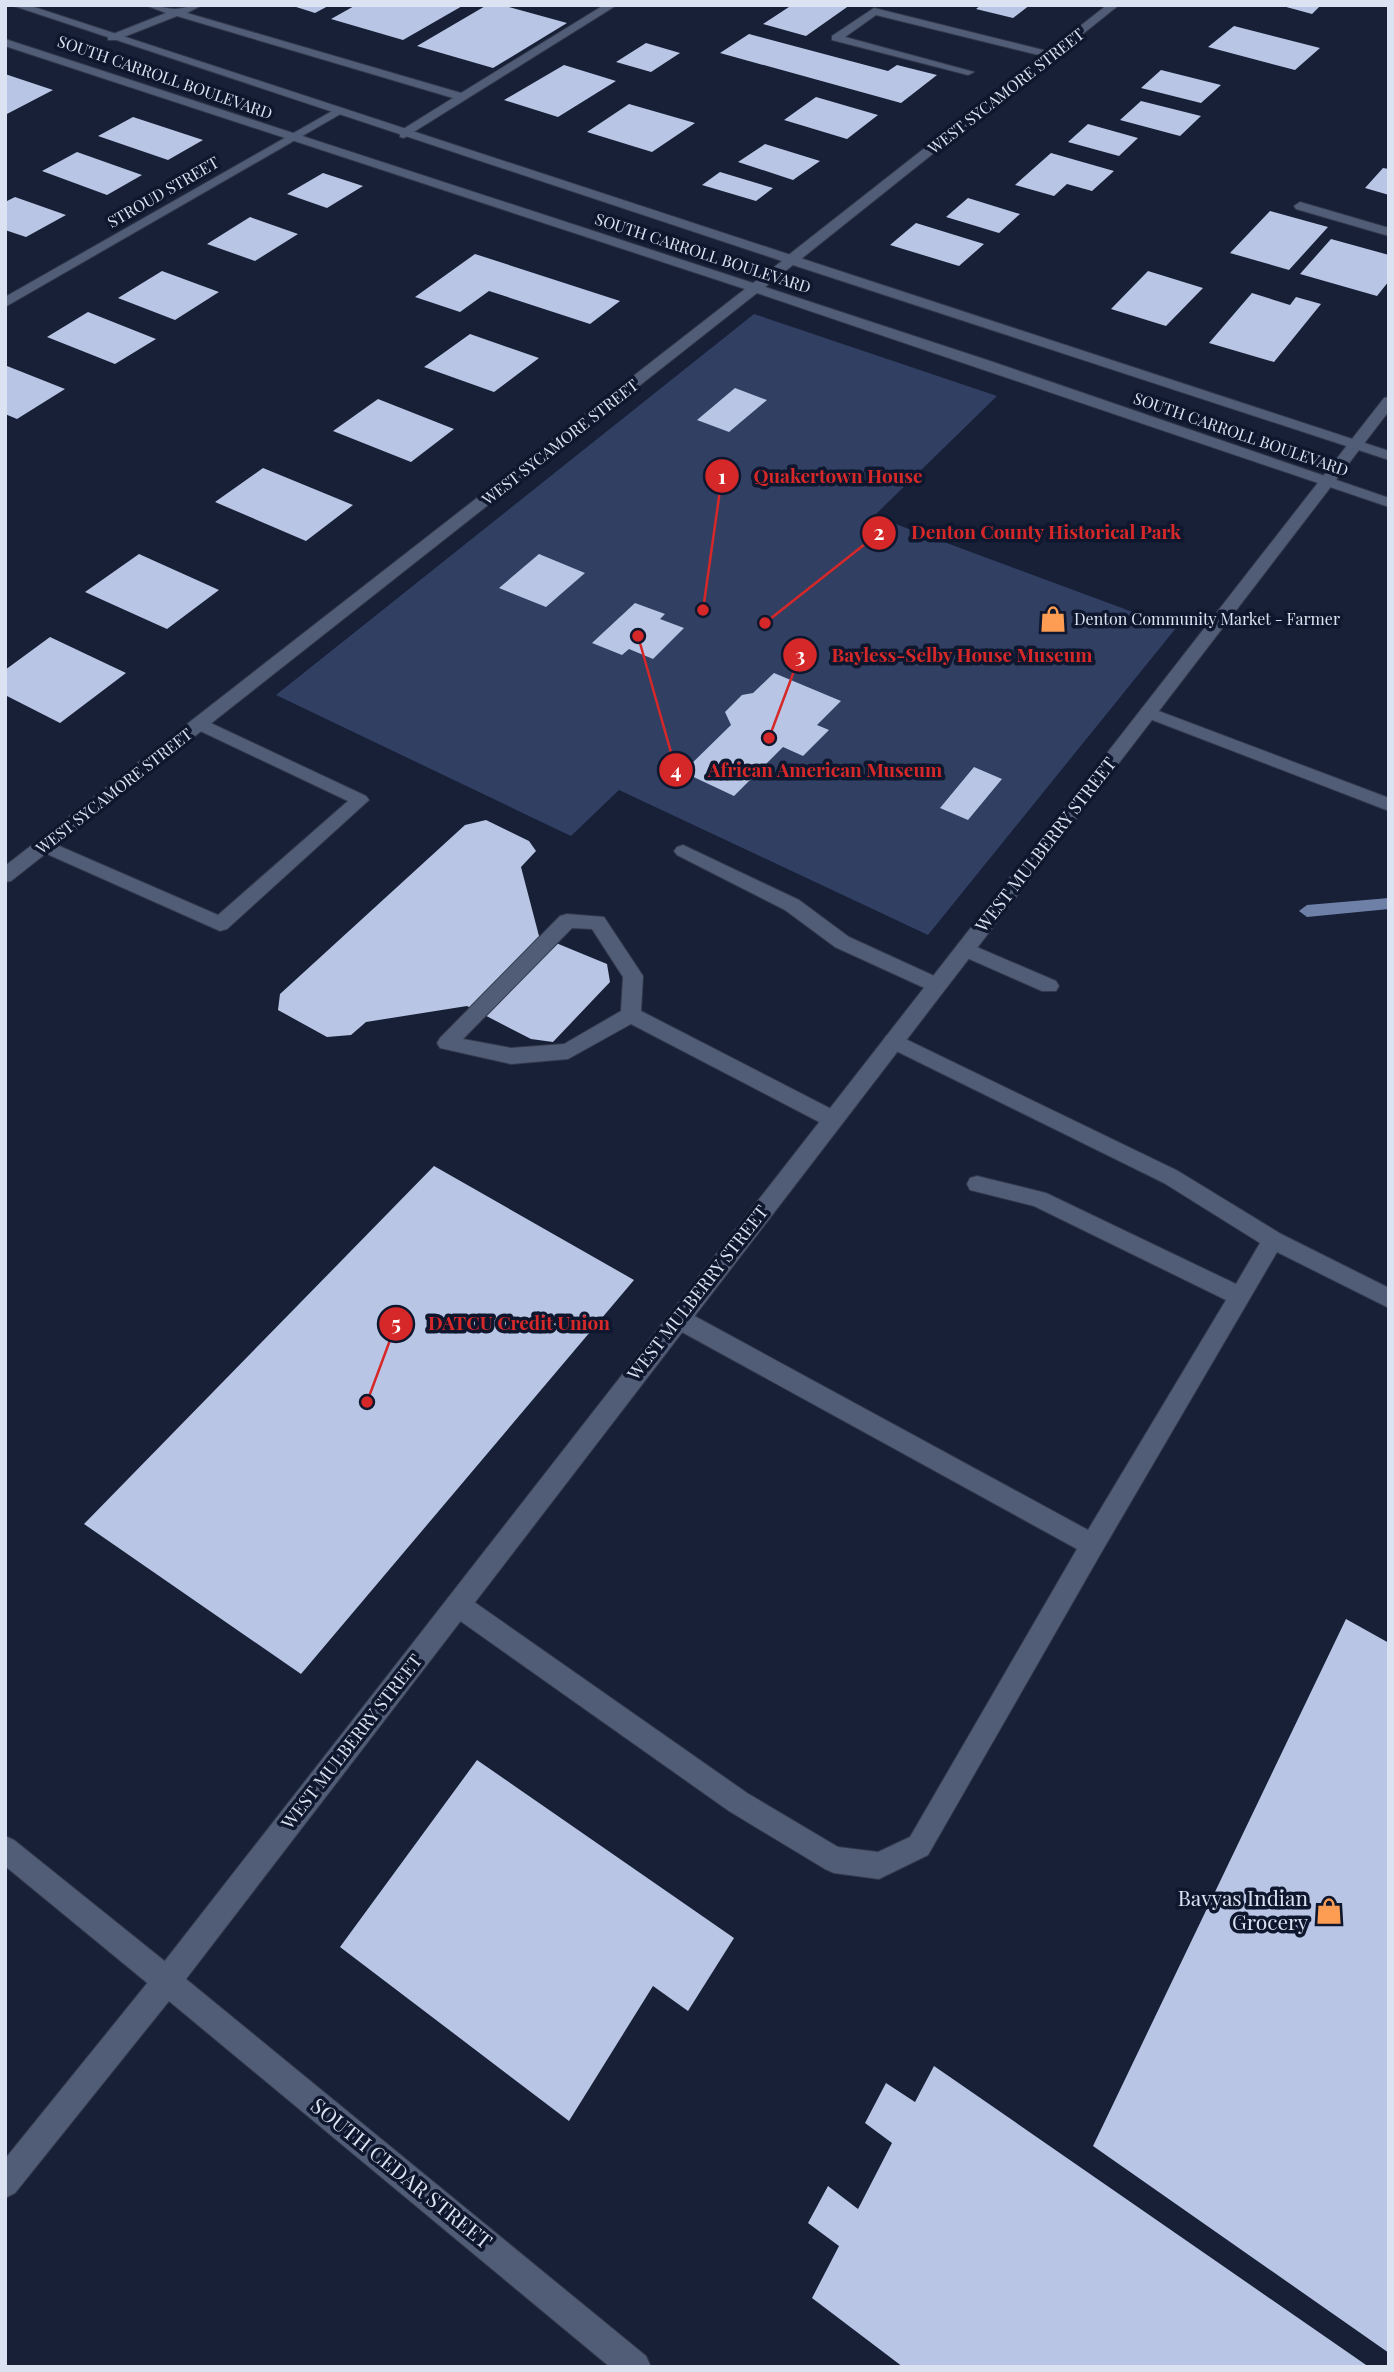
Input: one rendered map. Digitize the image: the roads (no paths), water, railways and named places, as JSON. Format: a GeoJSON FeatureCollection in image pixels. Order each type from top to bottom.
{"type":"FeatureCollection","features":[{"type":"Feature","properties":{"kind":"street","name":"SOUTH CARROLL BOULEVARD"},"geometry":{"type":"LineString","coordinates":[[16,5],[1389,456]]}},
{"type":"Feature","properties":{"kind":"street"},"geometry":{"type":"LineString","coordinates":[[150,5],[461,97]]}},
{"type":"Feature","properties":{"kind":"street"},"geometry":{"type":"LineString","coordinates":[[112,38],[197,5]]}},
{"type":"Feature","properties":{"kind":"street"},"geometry":{"type":"LineString","coordinates":[[404,134],[612,5]]}},
{"type":"Feature","properties":{"kind":"street","name":"WEST SYCAMORE STREET"},"geometry":{"type":"LineString","coordinates":[[5,876],[1114,5]]}},
{"type":"Feature","properties":{"kind":"street"},"geometry":{"type":"LineString","coordinates":[[968,72],[836,38],[874,11],[1051,55]]}},
{"type":"Feature","properties":{"kind":"street","name":"SOUTH CARROLL BOULEVARD"},"geometry":{"type":"LineString","coordinates":[[5,42],[756,288],[1389,503]]}},
{"type":"Feature","properties":{"kind":"street","name":"STROUD STREET"},"geometry":{"type":"LineString","coordinates":[[5,303],[338,112]]}},
{"type":"Feature","properties":{"kind":"street"},"geometry":{"type":"LineString","coordinates":[[1300,206],[1389,232]]}},
{"type":"Feature","properties":{"kind":"street","name":"WEST MULBERRY STREET"},"geometry":{"type":"LineString","coordinates":[[5,2183],[167,1981],[1389,401]]}},
{"type":"Feature","properties":{"kind":"street"},"geometry":{"type":"LineString","coordinates":[[1149,712],[1389,805]]}},
{"type":"Feature","properties":{"kind":"street"},"geometry":{"type":"LineString","coordinates":[[44,846],[220,924],[360,800],[200,724]]}},
{"type":"Feature","properties":{"kind":"street"},"geometry":{"type":"LineString","coordinates":[[682,850],[792,905],[842,942],[936,985]]}},
{"type":"Feature","properties":{"kind":"street"},"geometry":{"type":"LineString","coordinates":[[568,921],[597,922],[619,954],[633,976],[631,1015],[568,1051],[511,1056],[447,1043],[568,921]]}},
{"type":"Feature","properties":{"kind":"street"},"geometry":{"type":"LineString","coordinates":[[965,949],[1049,986]]}},
{"type":"Feature","properties":{"kind":"street"},"geometry":{"type":"LineString","coordinates":[[631,1015],[832,1119]]}},
{"type":"Feature","properties":{"kind":"street"},"geometry":{"type":"LineString","coordinates":[[893,1041],[1171,1177],[1273,1240],[1389,1299]]}},
{"type":"Feature","properties":{"kind":"street"},"geometry":{"type":"LineString","coordinates":[[977,1184],[1039,1199],[1240,1296]]}},
{"type":"Feature","properties":{"kind":"street"},"geometry":{"type":"LineString","coordinates":[[458,1605],[738,1802],[834,1860],[879,1867],[919,1846],[1092,1545],[1273,1240]]}},
{"type":"Feature","properties":{"kind":"street"},"geometry":{"type":"LineString","coordinates":[[679,1319],[1092,1545]]}},
{"type":"Feature","properties":{"kind":"street","name":"SOUTH CEDAR STREET"},"geometry":{"type":"LineString","coordinates":[[5,1850],[635,2367]]}},
{"type":"Feature","properties":{"kind":"waterway"},"geometry":{"type":"LineString","coordinates":[[1307,911],[1389,903]]}},
{"type":"Feature","properties":{"kind":"place","name":"Quakertown House"},"geometry":{"type":"Point","coordinates":[703,610]}},
{"type":"Feature","properties":{"kind":"place","name":"Denton Community Market - Farmer"},"geometry":{"type":"Point","coordinates":[1053,619]}},
{"type":"Feature","properties":{"kind":"place","name":"Denton County Historical Park"},"geometry":{"type":"Point","coordinates":[765,623]}},
{"type":"Feature","properties":{"kind":"place","name":"African American Museum"},"geometry":{"type":"Point","coordinates":[638,636]}},
{"type":"Feature","properties":{"kind":"place","name":"Bayless-Selby House Museum"},"geometry":{"type":"Point","coordinates":[769,738]}},
{"type":"Feature","properties":{"kind":"place","name":"DATCU Credit Union"},"geometry":{"type":"Point","coordinates":[367,1402]}},
{"type":"Feature","properties":{"kind":"place","name":"Bavyas Indian Grocery"},"geometry":{"type":"Point","coordinates":[1329,1911]}}]}
